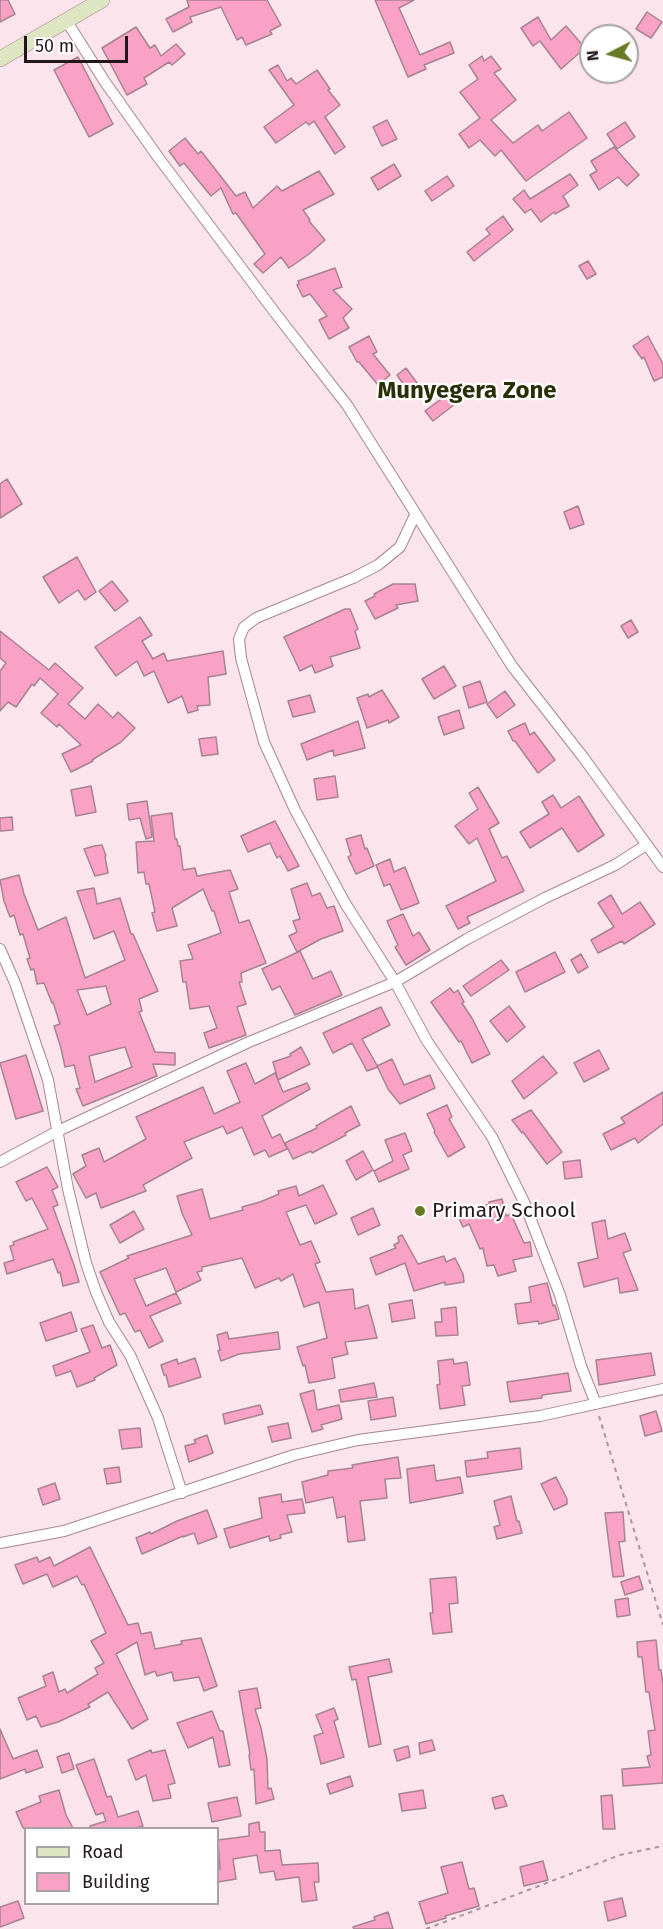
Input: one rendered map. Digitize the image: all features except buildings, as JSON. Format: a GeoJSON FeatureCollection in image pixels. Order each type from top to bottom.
{"type":"FeatureCollection","features":[{"type":"Feature","properties":{"kind":"main road"},"geometry":{"type":"LineString","coordinates":[[0,59],[102,0]]}},
{"type":"Feature","properties":{"kind":"street"},"geometry":{"type":"LineString","coordinates":[[66,20],[105,82],[158,157],[347,405],[512,666],[583,757],[663,867]]}},
{"type":"Feature","properties":{"kind":"street"},"geometry":{"type":"LineString","coordinates":[[415,515],[400,547],[378,565],[353,578],[256,618],[244,627],[239,639],[241,658],[264,742],[295,810],[345,903],[395,982],[427,1041],[492,1137],[524,1202],[560,1295],[581,1366],[596,1404]]}},
{"type":"Feature","properties":{"kind":"street"},"geometry":{"type":"LineString","coordinates":[[0,1162],[58,1131],[249,1041],[395,982],[467,939],[615,865],[646,845]]}},
{"type":"Feature","properties":{"kind":"street"},"geometry":{"type":"LineString","coordinates":[[0,950],[15,983],[41,1054],[68,1189],[86,1263],[109,1322],[130,1356],[158,1418],[182,1493]]}},
{"type":"Feature","properties":{"kind":"street"},"geometry":{"type":"LineString","coordinates":[[0,1543],[64,1531],[294,1455],[358,1440],[540,1416],[663,1389]]}},
{"type":"Feature","properties":{"kind":"path"},"geometry":{"type":"LineString","coordinates":[[596,1404],[663,1626]]}},
{"type":"Feature","properties":{"kind":"path"},"geometry":{"type":"LineString","coordinates":[[426,1929],[620,1855],[663,1846]]}},
{"type":"Feature","properties":{"kind":"place","name":"Primary School"},"geometry":{"type":"Point","coordinates":[420,1211]}},
{"type":"Feature","properties":{"kind":"district","name":"Munyegera Zone"},"geometry":{"type":"Point","coordinates":[467,391]}}]}
